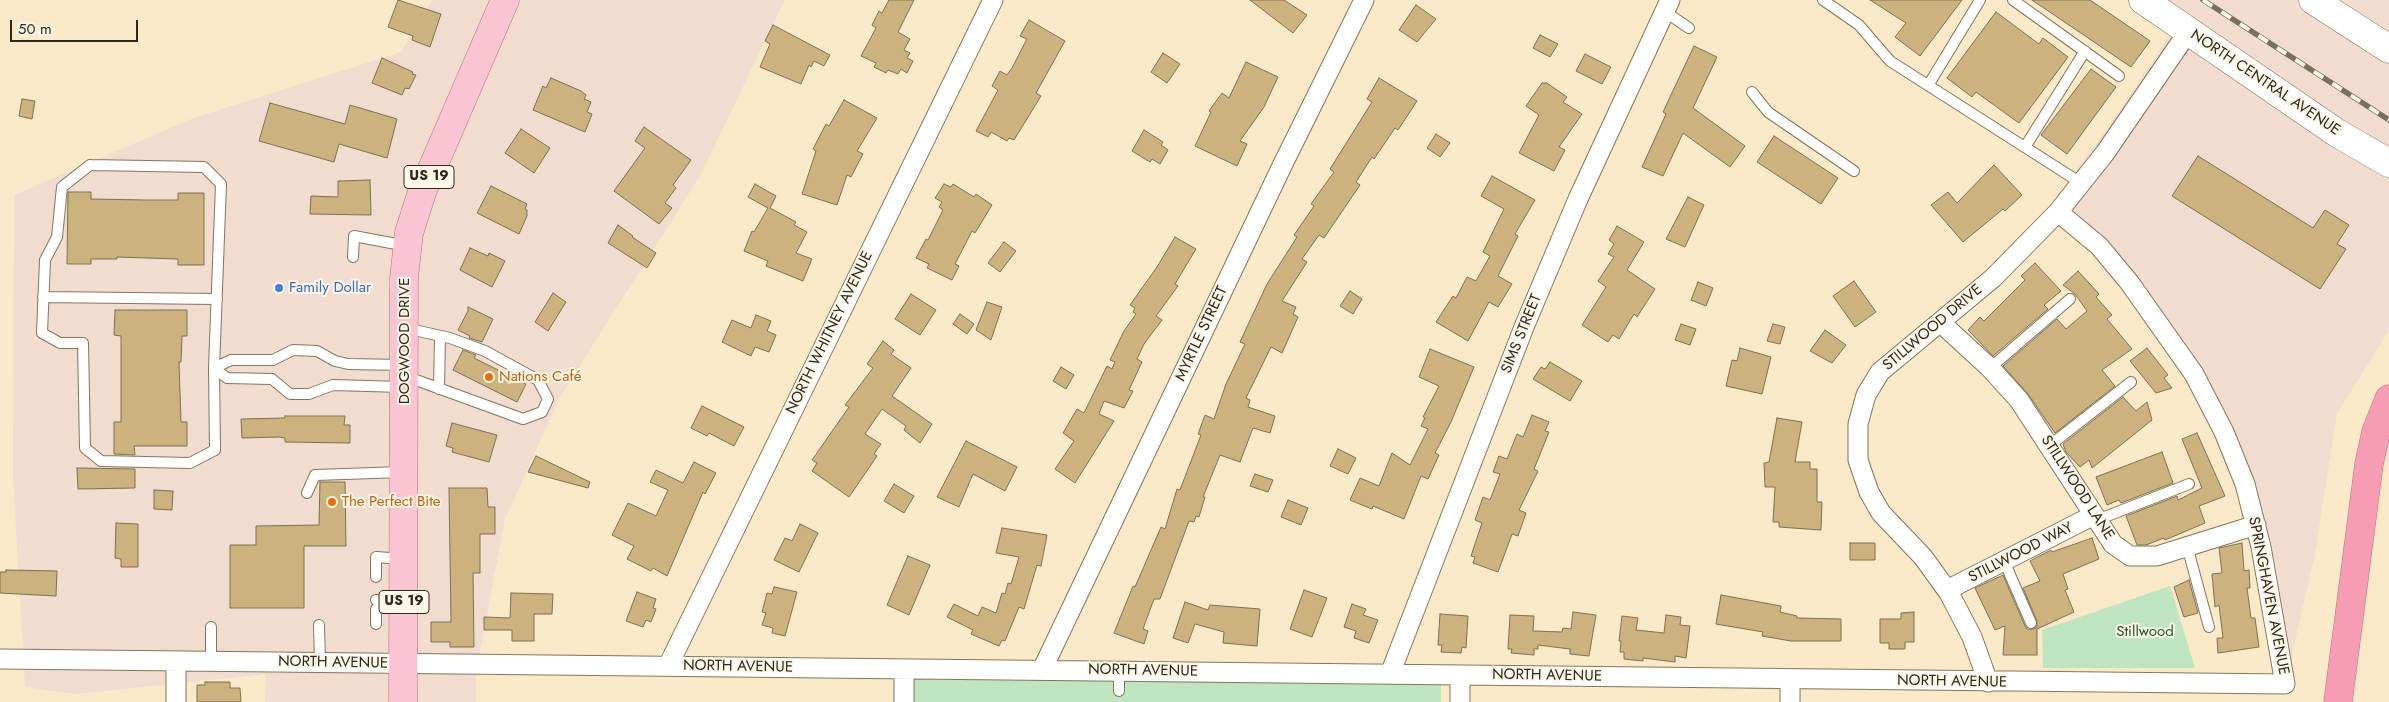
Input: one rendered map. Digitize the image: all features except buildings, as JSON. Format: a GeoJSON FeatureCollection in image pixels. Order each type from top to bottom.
{"type":"FeatureCollection","features":[{"type":"Feature","properties":{"kind":"highway"},"geometry":{"type":"LineString","coordinates":[[2338,702],[2369,464],[2376,432],[2389,399]]}},
{"type":"Feature","properties":{"kind":"main road","name":"DOGWOOD DRIVE"},"geometry":{"type":"LineString","coordinates":[[403,702],[404,278],[409,233],[422,192],[505,0]]}},
{"type":"Feature","properties":{"kind":"main road","name":"NORTH CENTRAL AVENUE"},"geometry":{"type":"LineString","coordinates":[[2143,0],[2337,132],[2389,162]]}},
{"type":"Feature","properties":{"kind":"main road"},"geometry":{"type":"LineString","coordinates":[[2327,4],[2389,49]]}},
{"type":"Feature","properties":{"kind":"street","name":"NORTH WHITNEY AVENUE"},"geometry":{"type":"LineString","coordinates":[[668,666],[993,0]]}},
{"type":"Feature","properties":{"kind":"street","name":"MYRTLE STREET"},"geometry":{"type":"LineString","coordinates":[[1042,670],[1282,166],[1364,0]]}},
{"type":"Feature","properties":{"kind":"street","name":"SIMS STREET"},"geometry":{"type":"LineString","coordinates":[[1390,674],[1528,318],[1578,199],[1667,6]]}},
{"type":"Feature","properties":{"kind":"street","name":"STILLWOOD DRIVE"},"geometry":{"type":"LineString","coordinates":[[1988,682],[1972,637],[1947,590],[1923,557],[1881,513],[1869,492],[1858,460],[1858,424],[1866,396],[1880,372],[1993,278],[2058,212],[2105,153],[2188,32]]}},
{"type":"Feature","properties":{"kind":"street","name":"SPRINGHAVEN AVENUE"},"geometry":{"type":"LineString","coordinates":[[2058,212],[2099,246],[2129,282],[2194,374],[2224,432],[2245,484],[2262,547],[2285,684]]}},
{"type":"Feature","properties":{"kind":"street","name":"STILLWOOD LANE"},"geometry":{"type":"LineString","coordinates":[[1940,322],[1990,368],[2019,400],[2113,544],[2130,556],[2157,556],[2256,525]]}},
{"type":"Feature","properties":{"kind":"street","name":"STILLWOOD WAY"},"geometry":{"type":"LineString","coordinates":[[1947,590],[2096,518]]}},
{"type":"Feature","properties":{"kind":"street","name":"NORTH AVENUE"},"geometry":{"type":"LineString","coordinates":[[0,659],[2285,684]]}},
{"type":"Feature","properties":{"kind":"street"},"geometry":{"type":"LineString","coordinates":[[176,661],[176,702]]}},
{"type":"Feature","properties":{"kind":"street"},"geometry":{"type":"LineString","coordinates":[[904,669],[904,702]]}},
{"type":"Feature","properties":{"kind":"street"},"geometry":{"type":"LineString","coordinates":[[1460,675],[1460,702]]}},
{"type":"Feature","properties":{"kind":"street"},"geometry":{"type":"LineString","coordinates":[[1790,680],[1790,702]]}},
{"type":"Feature","properties":{"kind":"lane"},"geometry":{"type":"LineString","coordinates":[[1823,0],[1859,25],[1890,61],[1929,84],[2081,183]]}},
{"type":"Feature","properties":{"kind":"lane"},"geometry":{"type":"LineString","coordinates":[[1929,84],[1980,0]]}},
{"type":"Feature","properties":{"kind":"lane"},"geometry":{"type":"LineString","coordinates":[[2013,0],[2119,76]]}},
{"type":"Feature","properties":{"kind":"lane"},"geometry":{"type":"LineString","coordinates":[[1667,6],[1689,28]]}},
{"type":"Feature","properties":{"kind":"lane"},"geometry":{"type":"LineString","coordinates":[[2025,147],[2085,51]]}},
{"type":"Feature","properties":{"kind":"lane"},"geometry":{"type":"LineString","coordinates":[[1752,92],[1768,112],[1854,171]]}},
{"type":"Feature","properties":{"kind":"lane"},"geometry":{"type":"LineString","coordinates":[[90,165],[204,167],[221,184],[217,299],[214,368],[215,450],[190,463],[100,461],[85,448],[83,343],[60,343],[42,333],[45,260],[57,236],[62,187],[90,165]]}},
{"type":"Feature","properties":{"kind":"lane"},"geometry":{"type":"LineString","coordinates":[[353,257],[354,236],[408,246]]}},
{"type":"Feature","properties":{"kind":"lane"},"geometry":{"type":"LineString","coordinates":[[44,297],[217,299]]}},
{"type":"Feature","properties":{"kind":"lane"},"geometry":{"type":"LineString","coordinates":[[1990,368],[2070,299]]}},
{"type":"Feature","properties":{"kind":"lane"},"geometry":{"type":"LineString","coordinates":[[214,368],[231,360],[273,360],[293,350],[317,352],[335,361],[404,376],[523,418],[542,412],[548,399],[538,380],[485,352],[440,336],[404,328]]}},
{"type":"Feature","properties":{"kind":"lane"},"geometry":{"type":"LineString","coordinates":[[439,389],[440,336]]}},
{"type":"Feature","properties":{"kind":"lane"},"geometry":{"type":"LineString","coordinates":[[272,378],[273,360]]}},
{"type":"Feature","properties":{"kind":"lane"},"geometry":{"type":"LineString","coordinates":[[214,368],[227,378],[272,378],[290,394],[309,394],[333,385],[404,376]]}},
{"type":"Feature","properties":{"kind":"lane"},"geometry":{"type":"LineString","coordinates":[[2049,446],[2131,382]]}},
{"type":"Feature","properties":{"kind":"lane"},"geometry":{"type":"LineString","coordinates":[[307,493],[315,476],[404,472]]}},
{"type":"Feature","properties":{"kind":"lane"},"geometry":{"type":"LineString","coordinates":[[2096,518],[2189,484]]}},
{"type":"Feature","properties":{"kind":"lane"},"geometry":{"type":"LineString","coordinates":[[2186,546],[2209,627]]}},
{"type":"Feature","properties":{"kind":"lane"},"geometry":{"type":"LineString","coordinates":[[376,577],[376,558],[404,560]]}},
{"type":"Feature","properties":{"kind":"lane"},"geometry":{"type":"LineString","coordinates":[[2004,561],[2031,623]]}},
{"type":"Feature","properties":{"kind":"lane"},"geometry":{"type":"LineString","coordinates":[[376,624],[376,605],[404,601]]}},
{"type":"Feature","properties":{"kind":"lane"},"geometry":{"type":"LineString","coordinates":[[320,625],[320,663]]}},
{"type":"Feature","properties":{"kind":"lane"},"geometry":{"type":"LineString","coordinates":[[211,627],[211,661]]}},
{"type":"Feature","properties":{"kind":"lane"},"geometry":{"type":"LineString","coordinates":[[1120,671],[1120,690]]}},
{"type":"Feature","properties":{"kind":"shaded area"},"geometry":{"type":"Polygon","coordinates":[[[432,0],[785,0],[700,176],[560,397],[505,519],[476,674],[476,702],[265,702],[266,674],[76,694],[25,687],[13,476],[14,195],[191,119],[401,52],[432,0]]]}},
{"type":"Feature","properties":{"kind":"shaded area"},"geometry":{"type":"Polygon","coordinates":[[[2126,0],[2389,0],[2389,330],[2337,414],[2314,559],[2285,684],[2224,432],[2129,282],[2056,197],[2105,132],[2172,32],[2126,0]]]}},
{"type":"Feature","properties":{"kind":"green space","name":"Stillwood"},"geometry":{"type":"Polygon","coordinates":[[[2170,586],[2195,668],[2043,668],[2042,630],[2170,586]]]}},
{"type":"Feature","properties":{"kind":"green space"},"geometry":{"type":"Polygon","coordinates":[[[1441,679],[1441,702],[913,702],[913,680],[1441,679]]]}},
{"type":"Feature","properties":{"kind":"railway"},"geometry":{"type":"LineString","coordinates":[[2203,0],[2389,120]]}},
{"type":"Feature","properties":{"kind":"place","name":"Family Dollar"},"geometry":{"type":"Point","coordinates":[279,288]}},
{"type":"Feature","properties":{"kind":"place","name":"Nations Café"},"geometry":{"type":"Point","coordinates":[489,377]}},
{"type":"Feature","properties":{"kind":"place","name":"The Perfect Bite"},"geometry":{"type":"Point","coordinates":[332,502]}}]}
